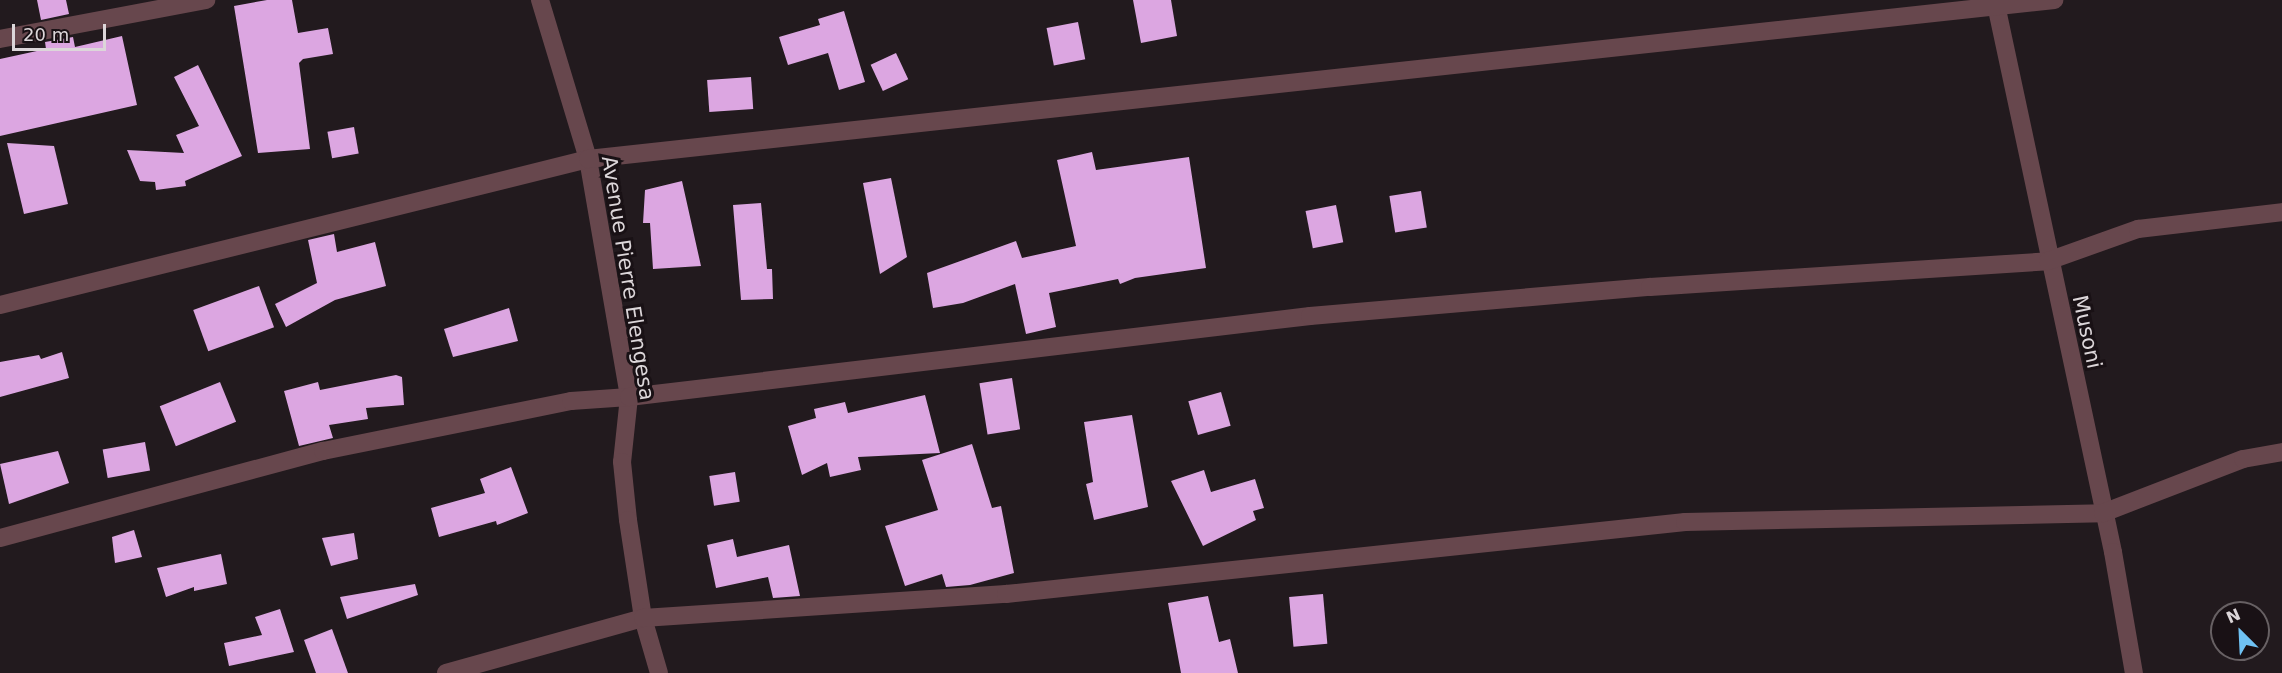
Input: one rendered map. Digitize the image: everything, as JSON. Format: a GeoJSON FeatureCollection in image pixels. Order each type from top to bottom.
{"type":"FeatureCollection","features":[{"type":"Feature","properties":{"kind":"street"},"geometry":{"type":"LineString","coordinates":[[0,39],[206,0]]}},
{"type":"Feature","properties":{"kind":"street","name":"Avenue Pierre Elengesa"},"geometry":{"type":"LineString","coordinates":[[540,0],[588,159],[629,397],[622,462],[642,618],[659,673]]}},
{"type":"Feature","properties":{"kind":"street"},"geometry":{"type":"LineString","coordinates":[[0,306],[588,159],[1996,4],[2054,0]]}},
{"type":"Feature","properties":{"kind":"street","name":"Musoni"},"geometry":{"type":"LineString","coordinates":[[1996,4],[2048,261],[2103,513],[2134,673]]}},
{"type":"Feature","properties":{"kind":"street"},"geometry":{"type":"LineString","coordinates":[[0,538],[323,451],[560,403],[629,397],[1310,316],[1650,287],[2048,261],[2138,229],[2282,212]]}},
{"type":"Feature","properties":{"kind":"street"},"geometry":{"type":"LineString","coordinates":[[446,673],[642,618],[1006,594],[1685,522],[2103,513],[2243,459],[2282,452]]}},
{"type":"Feature","properties":{"kind":"building"},"geometry":{"type":"Polygon","coordinates":[[[37,0],[66,0],[69,14],[41,20],[37,0]]]}},
{"type":"Feature","properties":{"kind":"building"},"geometry":{"type":"Polygon","coordinates":[[[267,0],[292,0],[298,33],[328,28],[333,54],[303,59],[299,63],[310,149],[258,153],[234,6],[267,0]]]}},
{"type":"Feature","properties":{"kind":"building"},"geometry":{"type":"Polygon","coordinates":[[[1133,0],[1171,0],[1177,36],[1141,43],[1133,0]]]}},
{"type":"Feature","properties":{"kind":"building"},"geometry":{"type":"Polygon","coordinates":[[[844,11],[865,82],[839,90],[828,53],[788,65],[779,37],[820,25],[818,19],[844,11]]]}},
{"type":"Feature","properties":{"kind":"building"},"geometry":{"type":"Polygon","coordinates":[[[1078,22],[1085,59],[1054,65],[1047,28],[1078,22]]]}},
{"type":"Feature","properties":{"kind":"building"},"geometry":{"type":"Polygon","coordinates":[[[122,36],[137,105],[0,136],[0,59],[46,49],[45,42],[73,37],[75,47],[122,36]]]}},
{"type":"Feature","properties":{"kind":"building"},"geometry":{"type":"Polygon","coordinates":[[[896,53],[908,79],[883,91],[871,65],[896,53]]]}},
{"type":"Feature","properties":{"kind":"building"},"geometry":{"type":"Polygon","coordinates":[[[198,65],[242,156],[185,181],[186,186],[156,190],[155,182],[140,181],[127,150],[184,153],[176,135],[199,126],[174,77],[198,65]]]}},
{"type":"Feature","properties":{"kind":"building"},"geometry":{"type":"Polygon","coordinates":[[[751,77],[753,109],[709,112],[707,80],[751,77]]]}},
{"type":"Feature","properties":{"kind":"building"},"geometry":{"type":"Polygon","coordinates":[[[354,127],[359,154],[332,158],[327,132],[354,127]]]}},
{"type":"Feature","properties":{"kind":"building"},"geometry":{"type":"Polygon","coordinates":[[[7,143],[54,146],[68,204],[24,214],[7,143]]]}},
{"type":"Feature","properties":{"kind":"building"},"geometry":{"type":"Polygon","coordinates":[[[1092,152],[1096,170],[1189,157],[1206,268],[1135,278],[1120,284],[1118,279],[1049,293],[1056,327],[1026,334],[1015,284],[963,303],[933,308],[927,273],[1016,241],[1022,258],[1076,246],[1057,160],[1092,152]]]}},
{"type":"Feature","properties":{"kind":"building"},"geometry":{"type":"Polygon","coordinates":[[[891,178],[907,257],[880,274],[863,183],[891,178]]]}},
{"type":"Feature","properties":{"kind":"building"},"geometry":{"type":"Polygon","coordinates":[[[682,181],[701,266],[653,269],[650,223],[643,223],[645,190],[682,181]]]}},
{"type":"Feature","properties":{"kind":"building"},"geometry":{"type":"Polygon","coordinates":[[[1421,191],[1427,228],[1395,233],[1389,196],[1421,191]]]}},
{"type":"Feature","properties":{"kind":"building"},"geometry":{"type":"Polygon","coordinates":[[[761,203],[767,269],[772,269],[773,299],[741,300],[733,205],[761,203]]]}},
{"type":"Feature","properties":{"kind":"building"},"geometry":{"type":"Polygon","coordinates":[[[1336,205],[1343,242],[1313,248],[1306,211],[1336,205]]]}},
{"type":"Feature","properties":{"kind":"building"},"geometry":{"type":"Polygon","coordinates":[[[334,234],[337,252],[375,242],[386,286],[335,300],[286,327],[275,304],[317,283],[308,240],[334,234]]]}},
{"type":"Feature","properties":{"kind":"building"},"geometry":{"type":"Polygon","coordinates":[[[259,286],[274,327],[208,351],[193,310],[259,286]]]}},
{"type":"Feature","properties":{"kind":"building"},"geometry":{"type":"Polygon","coordinates":[[[509,308],[518,341],[453,357],[444,329],[509,308]]]}},
{"type":"Feature","properties":{"kind":"building"},"geometry":{"type":"Polygon","coordinates":[[[62,352],[69,378],[0,397],[0,362],[39,355],[41,359],[62,352]]]}},
{"type":"Feature","properties":{"kind":"building"},"geometry":{"type":"Polygon","coordinates":[[[396,375],[402,377],[404,405],[366,408],[368,419],[329,425],[333,438],[299,446],[284,391],[318,382],[320,390],[396,375]]]}},
{"type":"Feature","properties":{"kind":"building"},"geometry":{"type":"Polygon","coordinates":[[[1012,378],[1020,429],[988,435],[979,383],[1012,378]]]}},
{"type":"Feature","properties":{"kind":"building"},"geometry":{"type":"Polygon","coordinates":[[[220,382],[236,422],[176,446],[160,406],[220,382]]]}},
{"type":"Feature","properties":{"kind":"building"},"geometry":{"type":"Polygon","coordinates":[[[1221,392],[1231,426],[1198,435],[1188,401],[1221,392]]]}},
{"type":"Feature","properties":{"kind":"building"},"geometry":{"type":"Polygon","coordinates":[[[925,395],[940,453],[858,457],[861,470],[830,477],[827,463],[802,475],[788,426],[816,418],[814,409],[845,402],[848,413],[925,395]]]}},
{"type":"Feature","properties":{"kind":"building"},"geometry":{"type":"Polygon","coordinates":[[[1132,415],[1148,507],[1094,520],[1086,484],[1093,482],[1084,422],[1132,415]]]}},
{"type":"Feature","properties":{"kind":"building"},"geometry":{"type":"Polygon","coordinates":[[[145,442],[150,471],[108,478],[103,449],[145,442]]]}},
{"type":"Feature","properties":{"kind":"building"},"geometry":{"type":"Polygon","coordinates":[[[972,444],[992,508],[1001,506],[1014,573],[970,585],[946,587],[942,574],[905,586],[885,526],[938,510],[922,460],[972,444]]]}},
{"type":"Feature","properties":{"kind":"building"},"geometry":{"type":"Polygon","coordinates":[[[58,451],[69,483],[9,504],[0,464],[58,451]]]}},
{"type":"Feature","properties":{"kind":"building"},"geometry":{"type":"Polygon","coordinates":[[[511,467],[528,513],[497,525],[496,521],[439,537],[431,508],[485,493],[480,479],[511,467]]]}},
{"type":"Feature","properties":{"kind":"building"},"geometry":{"type":"Polygon","coordinates":[[[1204,470],[1211,492],[1255,479],[1264,508],[1253,511],[1256,520],[1203,546],[1171,481],[1204,470]]]}},
{"type":"Feature","properties":{"kind":"building"},"geometry":{"type":"Polygon","coordinates":[[[735,472],[740,502],[714,506],[709,476],[735,472]]]}},
{"type":"Feature","properties":{"kind":"building"},"geometry":{"type":"Polygon","coordinates":[[[134,530],[142,557],[115,563],[112,537],[134,530]]]}},
{"type":"Feature","properties":{"kind":"building"},"geometry":{"type":"Polygon","coordinates":[[[354,533],[358,559],[331,566],[322,538],[354,533]]]}},
{"type":"Feature","properties":{"kind":"building"},"geometry":{"type":"Polygon","coordinates":[[[733,539],[737,557],[789,545],[800,596],[773,598],[768,577],[716,588],[707,545],[733,539]]]}},
{"type":"Feature","properties":{"kind":"building"},"geometry":{"type":"Polygon","coordinates":[[[221,554],[227,584],[194,591],[194,587],[166,597],[157,568],[221,554]]]}},
{"type":"Feature","properties":{"kind":"building"},"geometry":{"type":"Polygon","coordinates":[[[415,584],[418,595],[347,619],[340,597],[415,584]]]}},
{"type":"Feature","properties":{"kind":"building"},"geometry":{"type":"Polygon","coordinates":[[[1323,594],[1327,644],[1293,647],[1289,597],[1323,594]]]}},
{"type":"Feature","properties":{"kind":"building"},"geometry":{"type":"Polygon","coordinates":[[[1208,596],[1219,642],[1230,639],[1238,673],[1181,673],[1168,603],[1208,596]]]}},
{"type":"Feature","properties":{"kind":"building"},"geometry":{"type":"Polygon","coordinates":[[[280,609],[294,652],[229,666],[224,643],[262,635],[255,617],[280,609]]]}},
{"type":"Feature","properties":{"kind":"building"},"geometry":{"type":"Polygon","coordinates":[[[332,629],[348,673],[316,673],[304,640],[332,629]]]}}]}
